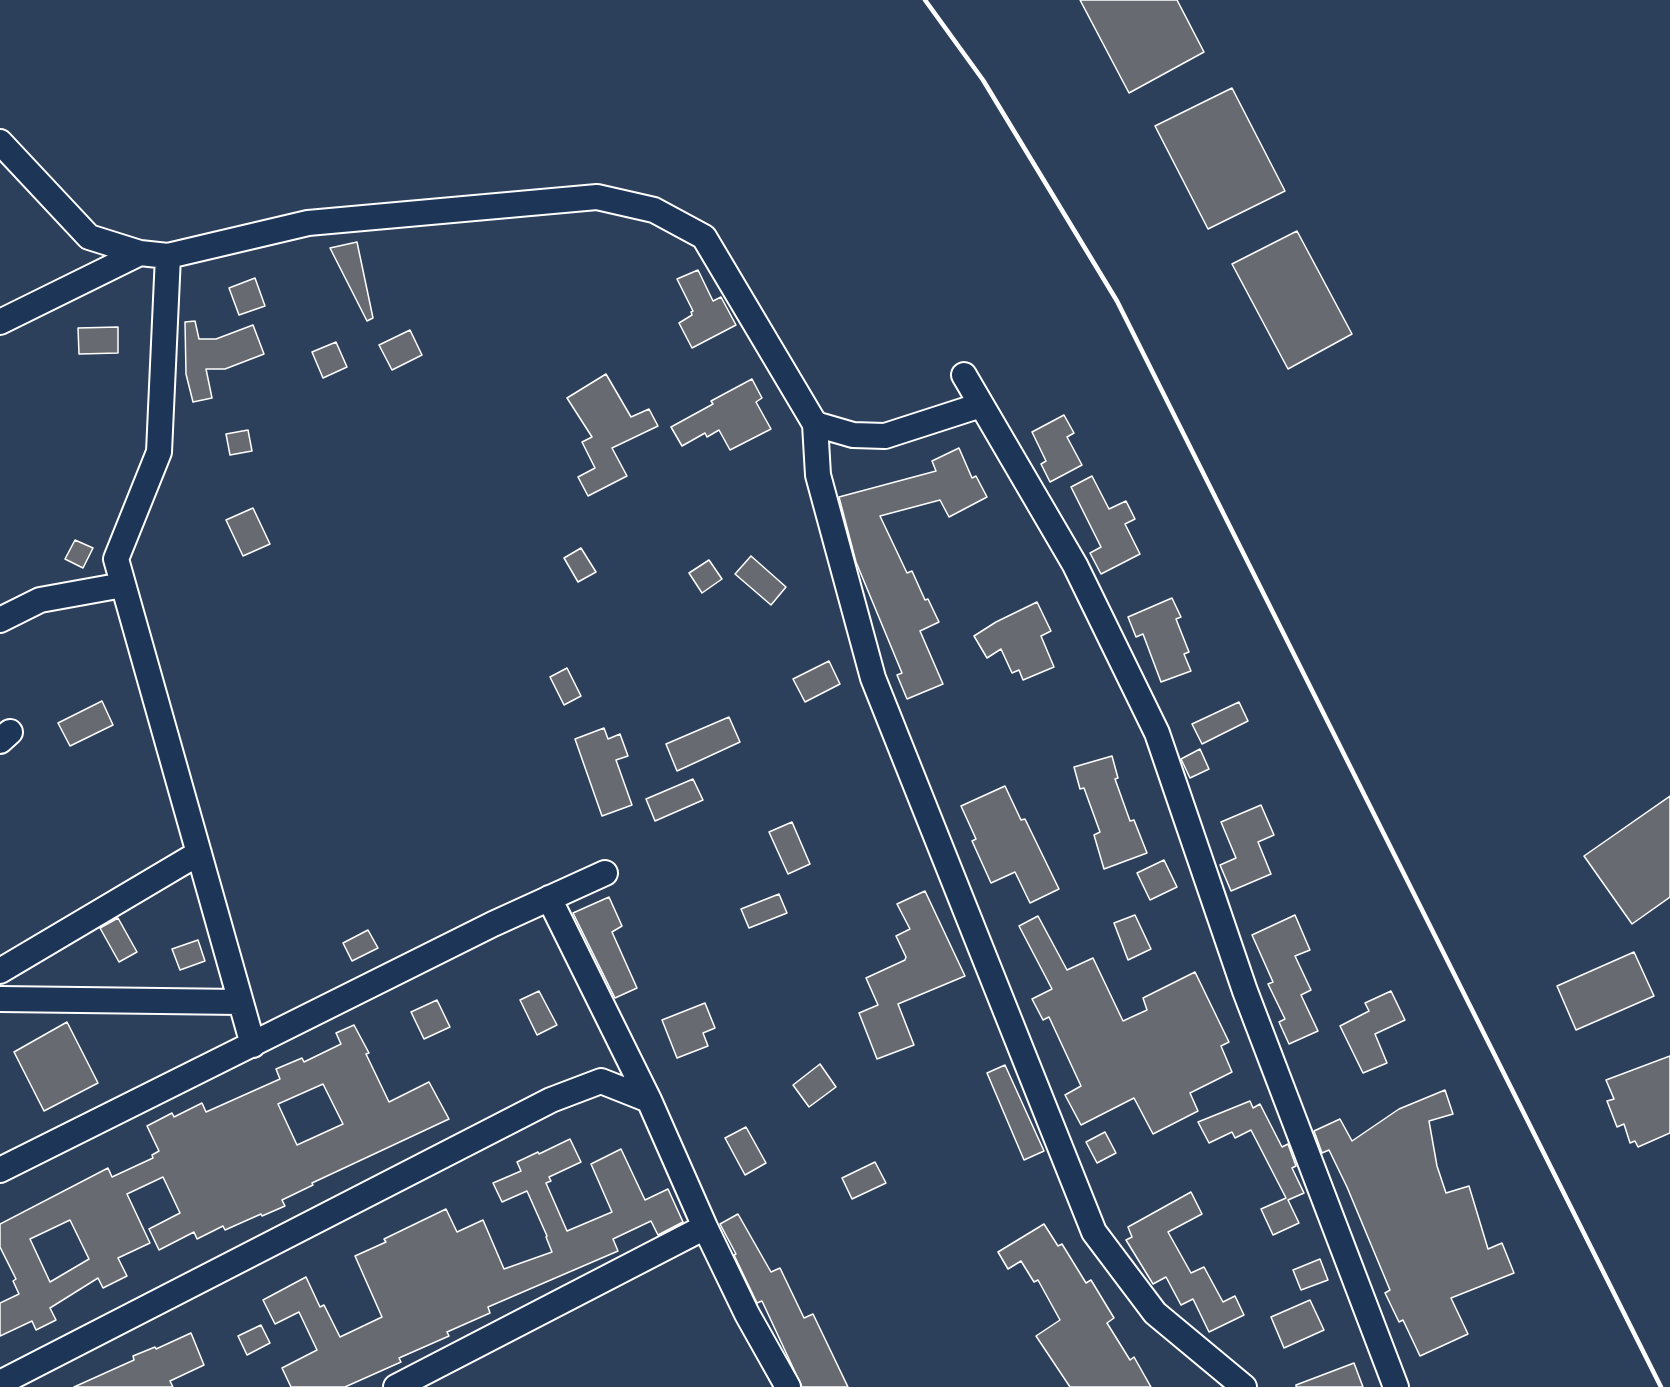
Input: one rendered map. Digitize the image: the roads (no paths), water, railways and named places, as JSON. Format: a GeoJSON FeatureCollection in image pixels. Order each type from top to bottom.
{"type":"FeatureCollection","features":[{"type":"Feature","properties":{"kind":"street"},"geometry":{"type":"LineString","coordinates":[[0,142],[89,237],[140,253],[168,256],[309,223],[597,197],[654,210],[704,237],[815,424],[818,475],[873,678],[1094,1232],[1155,1313],[1244,1387]]}},
{"type":"Feature","properties":{"kind":"street"},"geometry":{"type":"LineString","coordinates":[[0,322],[140,253]]}},
{"type":"Feature","properties":{"kind":"street"},"geometry":{"type":"LineString","coordinates":[[168,256],[159,452],[116,559],[253,1045]]}},
{"type":"Feature","properties":{"kind":"street"},"geometry":{"type":"LineString","coordinates":[[964,375],[1075,565],[1157,733],[1245,991],[1396,1387]]}},
{"type":"Feature","properties":{"kind":"street"},"geometry":{"type":"LineString","coordinates":[[815,424],[853,435],[885,436],[981,405]]}},
{"type":"Feature","properties":{"kind":"street"},"geometry":{"type":"LineString","coordinates":[[0,620],[40,600],[123,585]]}},
{"type":"Feature","properties":{"kind":"street"},"geometry":{"type":"LineString","coordinates":[[0,970],[199,853]]}},
{"type":"Feature","properties":{"kind":"street"},"geometry":{"type":"LineString","coordinates":[[0,1170],[493,924],[605,873]]}},
{"type":"Feature","properties":{"kind":"street"},"geometry":{"type":"LineString","coordinates":[[549,898],[649,1100],[705,1227],[747,1314],[788,1387]]}},
{"type":"Feature","properties":{"kind":"street"},"geometry":{"type":"LineString","coordinates":[[0,999],[240,1002]]}},
{"type":"Feature","properties":{"kind":"street"},"geometry":{"type":"LineString","coordinates":[[0,1383],[551,1100],[601,1081],[649,1100]]}},
{"type":"Feature","properties":{"kind":"street"},"geometry":{"type":"LineString","coordinates":[[396,1387],[705,1227]]}},
{"type":"Feature","properties":{"kind":"railway"},"geometry":{"type":"LineString","coordinates":[[925,0],[983,80],[1117,301],[1661,1387]]}}]}
